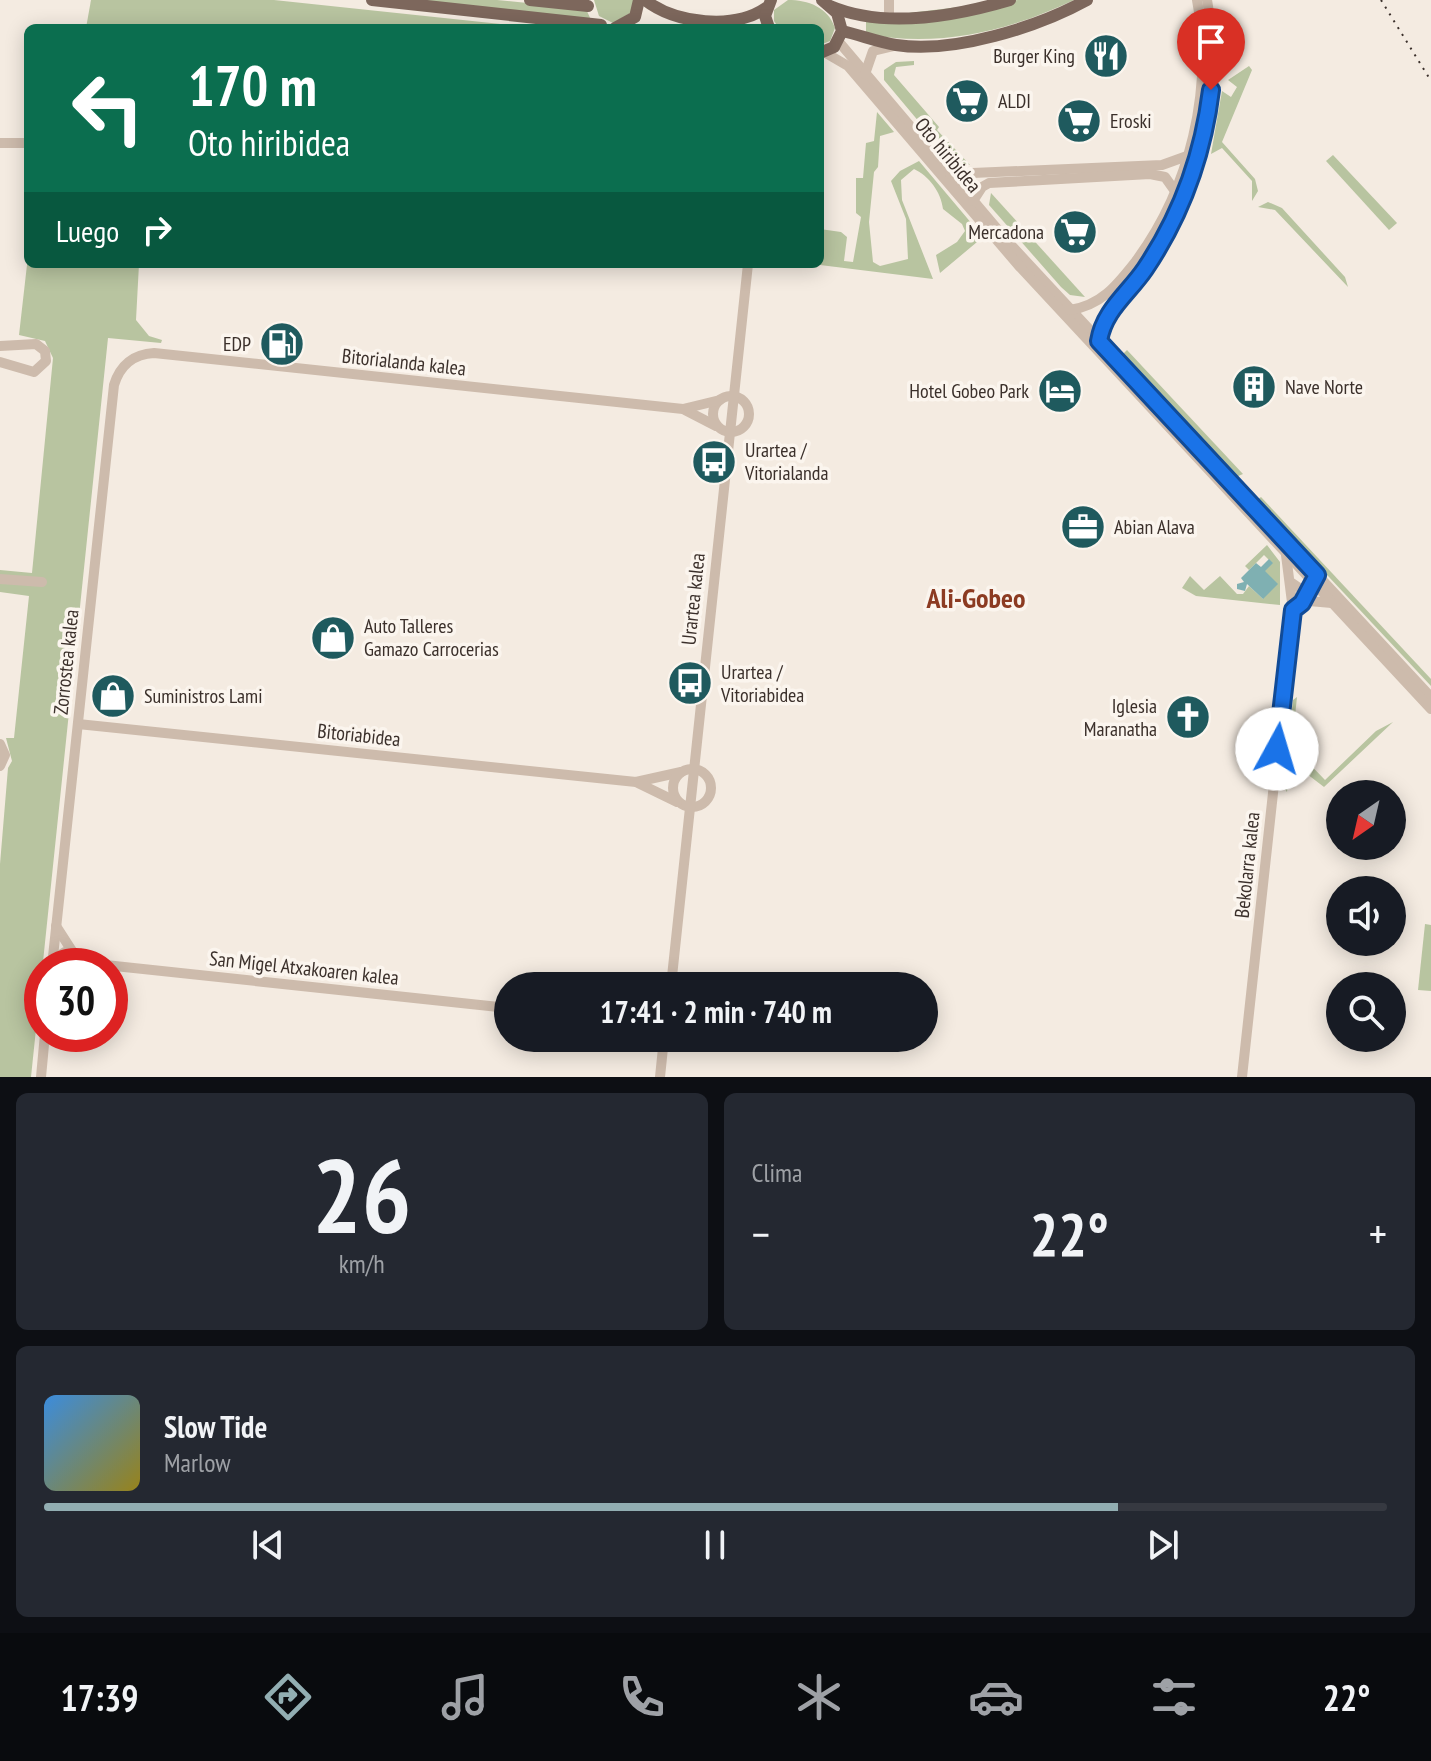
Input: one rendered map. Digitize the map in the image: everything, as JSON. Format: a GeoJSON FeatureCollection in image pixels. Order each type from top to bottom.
{"type":"FeatureCollection","features":[{"type":"Feature","properties":{"kind":"main road"},"geometry":{"type":"LineString","coordinates":[[372,0],[590,24]]}},
{"type":"Feature","properties":{"kind":"main road"},"geometry":{"type":"LineString","coordinates":[[530,0],[588,3],[613,24]]}},
{"type":"Feature","properties":{"kind":"main road"},"geometry":{"type":"LineString","coordinates":[[622,24],[635,17],[642,0],[670,14],[730,22],[750,19],[769,4]]}},
{"type":"Feature","properties":{"kind":"main road"},"geometry":{"type":"LineString","coordinates":[[826,3],[889,16],[949,13],[1010,0]]}},
{"type":"Feature","properties":{"kind":"main road"},"geometry":{"type":"LineString","coordinates":[[841,36],[898,46],[947,44],[1008,32],[1087,0]]}},
{"type":"Feature","properties":{"kind":"main road"},"geometry":{"type":"LineString","coordinates":[[826,3],[840,18],[841,36]]}},
{"type":"Feature","properties":{"kind":"main road"},"geometry":{"type":"LineString","coordinates":[[764,24],[769,4]]}},
{"type":"Feature","properties":{"kind":"main road"},"geometry":{"type":"LineString","coordinates":[[824,50],[841,36]]}},
{"type":"Feature","properties":{"kind":"street"},"geometry":{"type":"LineString","coordinates":[[889,0],[889,16]]}},
{"type":"Feature","properties":{"kind":"street"},"geometry":{"type":"LineString","coordinates":[[1070,310],[1104,297],[1124,276],[1147,243],[1175,191],[1187,156],[1201,89],[1197,0]]}},
{"type":"Feature","properties":{"kind":"street"},"geometry":{"type":"LineString","coordinates":[[1099,341],[1101,326],[1143,272],[1175,217],[1202,144],[1211,90],[1212,43],[1207,0]]}},
{"type":"Feature","properties":{"kind":"street","name":"Oto hiribidea"},"geometry":{"type":"LineString","coordinates":[[841,36],[865,74],[973,201],[1315,580],[1332,603],[1431,709]]}},
{"type":"Feature","properties":{"kind":"street"},"geometry":{"type":"LineString","coordinates":[[865,74],[873,51],[898,46]]}},
{"type":"Feature","properties":{"kind":"street","name":"Oto hiribidea"},"geometry":{"type":"LineString","coordinates":[[824,53],[848,66],[1010,256],[1286,553],[1431,697]]}},
{"type":"Feature","properties":{"kind":"street"},"geometry":{"type":"LineString","coordinates":[[0,143],[24,143]]}},
{"type":"Feature","properties":{"kind":"street"},"geometry":{"type":"LineString","coordinates":[[950,174],[1162,165],[1187,156]]}},
{"type":"Feature","properties":{"kind":"street"},"geometry":{"type":"LineString","coordinates":[[973,201],[982,187],[989,183],[1150,174],[1165,177],[1175,191]]}},
{"type":"Feature","properties":{"kind":"street","name":"Urartea kalea"},"geometry":{"type":"LineString","coordinates":[[672,972],[684,805],[694,769],[725,431],[734,396],[748,268]]}},
{"type":"Feature","properties":{"kind":"street"},"geometry":{"type":"LineString","coordinates":[[1084,307],[1101,326]]}},
{"type":"Feature","properties":{"kind":"street"},"geometry":{"type":"LineString","coordinates":[[0,346],[36,344],[45,351],[46,361],[34,372],[0,362]]}},
{"type":"Feature","properties":{"kind":"street","name":"Bitorialanda kalea"},"geometry":{"type":"LineString","coordinates":[[125,364],[133,358],[154,353],[683,409],[720,400]]}},
{"type":"Feature","properties":{"kind":"street","name":"Zorrostea kalea"},"geometry":{"type":"LineString","coordinates":[[56,948],[114,385],[125,364]]}},
{"type":"Feature","properties":{"kind":"street"},"geometry":{"type":"LineString","coordinates":[[720,400],[734,396]]}},
{"type":"Feature","properties":{"kind":"street","name":"Urartea kalea"},"geometry":{"type":"LineString","coordinates":[[725,431],[743,429],[750,416],[746,403],[734,396]]}},
{"type":"Feature","properties":{"kind":"street","name":"Urartea kalea"},"geometry":{"type":"LineString","coordinates":[[720,400],[713,414],[725,431]]}},
{"type":"Feature","properties":{"kind":"street","name":"Bitorialanda kalea"},"geometry":{"type":"LineString","coordinates":[[683,409],[725,431]]}},
{"type":"Feature","properties":{"kind":"street","name":"Bekolarra kalea"},"geometry":{"type":"LineString","coordinates":[[1242,1077],[1297,607],[1286,553]]}},
{"type":"Feature","properties":{"kind":"street"},"geometry":{"type":"LineString","coordinates":[[0,579],[42,582]]}},
{"type":"Feature","properties":{"kind":"street","name":"Bekolarra kalea"},"geometry":{"type":"LineString","coordinates":[[1297,607],[1315,580]]}},
{"type":"Feature","properties":{"kind":"street"},"geometry":{"type":"LineString","coordinates":[[1292,583],[1308,594]]}},
{"type":"Feature","properties":{"kind":"street"},"geometry":{"type":"LineString","coordinates":[[1297,607],[1315,600],[1332,603]]}},
{"type":"Feature","properties":{"kind":"street","name":"Bitoriabidea"},"geometry":{"type":"LineString","coordinates":[[78,724],[636,782],[681,772]]}},
{"type":"Feature","properties":{"kind":"street"},"geometry":{"type":"LineString","coordinates":[[0,744],[5,757],[0,766]]}},
{"type":"Feature","properties":{"kind":"street"},"geometry":{"type":"LineString","coordinates":[[681,772],[694,769]]}},
{"type":"Feature","properties":{"kind":"street","name":"Urartea kalea"},"geometry":{"type":"LineString","coordinates":[[684,805],[702,805],[711,791],[706,775],[694,769]]}},
{"type":"Feature","properties":{"kind":"street","name":"Urartea kalea"},"geometry":{"type":"LineString","coordinates":[[681,772],[673,785],[684,805]]}},
{"type":"Feature","properties":{"kind":"street","name":"Bitoriabidea"},"geometry":{"type":"LineString","coordinates":[[636,782],[684,805]]}},
{"type":"Feature","properties":{"kind":"street"},"geometry":{"type":"LineString","coordinates":[[56,926],[70,948]]}},
{"type":"Feature","properties":{"kind":"street","name":"San Migel Atxakoaren kalea"},"geometry":{"type":"LineString","coordinates":[[128,969],[494,1007]]}},
{"type":"Feature","properties":{"kind":"street"},"geometry":{"type":"LineString","coordinates":[[41,1077],[43,1052]]}},
{"type":"Feature","properties":{"kind":"street"},"geometry":{"type":"LineString","coordinates":[[659,1052],[660,1077]]}},
{"type":"Feature","properties":{"kind":"green space"},"geometry":{"type":"Polygon","coordinates":[[[91,0],[274,0],[501,24],[87,24],[91,0]]]}},
{"type":"Feature","properties":{"kind":"green space"},"geometry":{"type":"Polygon","coordinates":[[[397,0],[497,0],[586,9],[591,20],[397,0]]]}},
{"type":"Feature","properties":{"kind":"green space"},"geometry":{"type":"Polygon","coordinates":[[[594,0],[635,0],[634,11],[613,23],[599,16],[594,0]]]}},
{"type":"Feature","properties":{"kind":"green space"},"geometry":{"type":"Polygon","coordinates":[[[788,0],[810,3],[832,21],[835,28],[830,41],[824,43],[824,24],[776,24],[774,10],[788,0]]]}},
{"type":"Feature","properties":{"kind":"green space"},"geometry":{"type":"Polygon","coordinates":[[[1018,0],[1074,0],[1024,20],[973,34],[920,39],[866,34],[866,18],[1018,0]]]}},
{"type":"Feature","properties":{"kind":"green space"},"geometry":{"type":"Polygon","coordinates":[[[914,61],[914,65],[896,67],[894,75],[939,127],[937,130],[970,165],[951,160],[884,80],[884,70],[896,62],[914,61]]]}},
{"type":"Feature","properties":{"kind":"green space"},"geometry":{"type":"Polygon","coordinates":[[[1249,66],[1252,70],[1222,142],[1255,179],[1258,191],[1252,201],[1252,181],[1222,148],[1211,154],[1222,91],[1231,97],[1237,87],[1228,80],[1249,66]]]}},
{"type":"Feature","properties":{"kind":"green space"},"geometry":{"type":"Polygon","coordinates":[[[877,112],[894,132],[880,136],[878,167],[874,172],[869,222],[873,262],[880,266],[908,259],[906,219],[891,181],[900,171],[919,161],[983,237],[940,273],[936,255],[957,242],[965,231],[962,224],[943,209],[933,185],[914,169],[901,180],[902,200],[933,279],[824,265],[824,230],[841,232],[847,237],[844,261],[853,262],[861,217],[856,213],[856,178],[863,178],[866,143],[874,141],[877,112]]]}},
{"type":"Feature","properties":{"kind":"green space"},"geometry":{"type":"Polygon","coordinates":[[[1333,155],[1397,223],[1389,230],[1326,161],[1333,155]]]}},
{"type":"Feature","properties":{"kind":"green space"},"geometry":{"type":"Polygon","coordinates":[[[991,193],[1085,297],[1070,295],[1061,287],[989,205],[991,193]]]}},
{"type":"Feature","properties":{"kind":"green space"},"geometry":{"type":"Polygon","coordinates":[[[1268,202],[1282,208],[1345,277],[1348,287],[1275,210],[1258,207],[1268,202]]]}},
{"type":"Feature","properties":{"kind":"green space"},"geometry":{"type":"Polygon","coordinates":[[[27,268],[139,268],[136,320],[149,336],[162,340],[161,343],[108,338],[44,948],[24,948],[24,1052],[34,1052],[31,1077],[0,1077],[0,864],[8,768],[12,761],[6,738],[14,738],[29,596],[0,592],[0,570],[32,573],[53,358],[45,341],[19,335],[27,268]]]}},
{"type":"Feature","properties":{"kind":"green space"},"geometry":{"type":"Polygon","coordinates":[[[1127,350],[1243,474],[1236,477],[1123,354],[1127,350]]]}},
{"type":"Feature","properties":{"kind":"green space"},"geometry":{"type":"Polygon","coordinates":[[[1261,497],[1431,679],[1431,686],[1257,500],[1261,497]]]}},
{"type":"Feature","properties":{"kind":"green space"},"geometry":{"type":"Polygon","coordinates":[[[1267,545],[1280,562],[1280,605],[1196,596],[1182,588],[1190,576],[1204,590],[1220,576],[1237,594],[1243,594],[1249,586],[1263,599],[1264,571],[1272,563],[1264,555],[1249,570],[1245,566],[1267,545]]]}},
{"type":"Feature","properties":{"kind":"green space"},"geometry":{"type":"Polygon","coordinates":[[[1297,697],[1295,716],[1301,719],[1297,751],[1325,780],[1376,731],[1393,722],[1331,780],[1326,780],[1324,787],[1290,761],[1287,792],[1284,788],[1293,700],[1297,697]]]}},
{"type":"Feature","properties":{"kind":"green space"},"geometry":{"type":"Polygon","coordinates":[[[1425,924],[1431,925],[1431,991],[1418,990],[1425,924]]]}},
{"type":"Feature","properties":{"kind":"water"},"geometry":{"type":"Polygon","coordinates":[[[1269,559],[1273,563],[1265,571],[1278,584],[1263,599],[1247,584],[1245,591],[1237,589],[1237,584],[1244,582],[1241,578],[1256,563],[1261,567],[1269,559]]]}},
{"type":"Feature","properties":{"kind":"railway"},"geometry":{"type":"LineString","coordinates":[[1381,0],[1431,81]]}},
{"type":"Feature","properties":{"kind":"place","name":"Burger King"},"geometry":{"type":"Point","coordinates":[1106,56]}},
{"type":"Feature","properties":{"kind":"place","name":"ALDI"},"geometry":{"type":"Point","coordinates":[967,101]}},
{"type":"Feature","properties":{"kind":"place","name":"Eroski"},"geometry":{"type":"Point","coordinates":[1079,121]}},
{"type":"Feature","properties":{"kind":"place","name":"Mercadona"},"geometry":{"type":"Point","coordinates":[1075,232]}},
{"type":"Feature","properties":{"kind":"place","name":"EDP"},"geometry":{"type":"Point","coordinates":[282,344]}},
{"type":"Feature","properties":{"kind":"place","name":"Nave Norte"},"geometry":{"type":"Point","coordinates":[1254,387]}},
{"type":"Feature","properties":{"kind":"place","name":"Hotel Gobeo Park"},"geometry":{"type":"Point","coordinates":[1060,391]}},
{"type":"Feature","properties":{"kind":"place","name":"Urartea / Vitorialanda"},"geometry":{"type":"Point","coordinates":[714,462]}},
{"type":"Feature","properties":{"kind":"place","name":"Abian Alava"},"geometry":{"type":"Point","coordinates":[1083,527]}},
{"type":"Feature","properties":{"kind":"place","name":"Auto Talleres Gamazo Carrocerias"},"geometry":{"type":"Point","coordinates":[333,638]}},
{"type":"Feature","properties":{"kind":"place","name":"Urartea / Vitoriabidea"},"geometry":{"type":"Point","coordinates":[690,683]}},
{"type":"Feature","properties":{"kind":"place","name":"Suministros Lami"},"geometry":{"type":"Point","coordinates":[113,696]}},
{"type":"Feature","properties":{"kind":"place","name":"Iglesia Maranatha"},"geometry":{"type":"Point","coordinates":[1188,717]}},
{"type":"Feature","properties":{"kind":"district","name":"Ali-Gobeo"},"geometry":{"type":"Point","coordinates":[976,597]}},
{"type":"Feature","properties":{"kind":"route"},"geometry":{"type":"LineString","coordinates":[[1211,90],[1202,144],[1182,203],[1143,272],[1105,318],[1099,341],[1317,575],[1301,605],[1293,610],[1277,749]]}}]}
